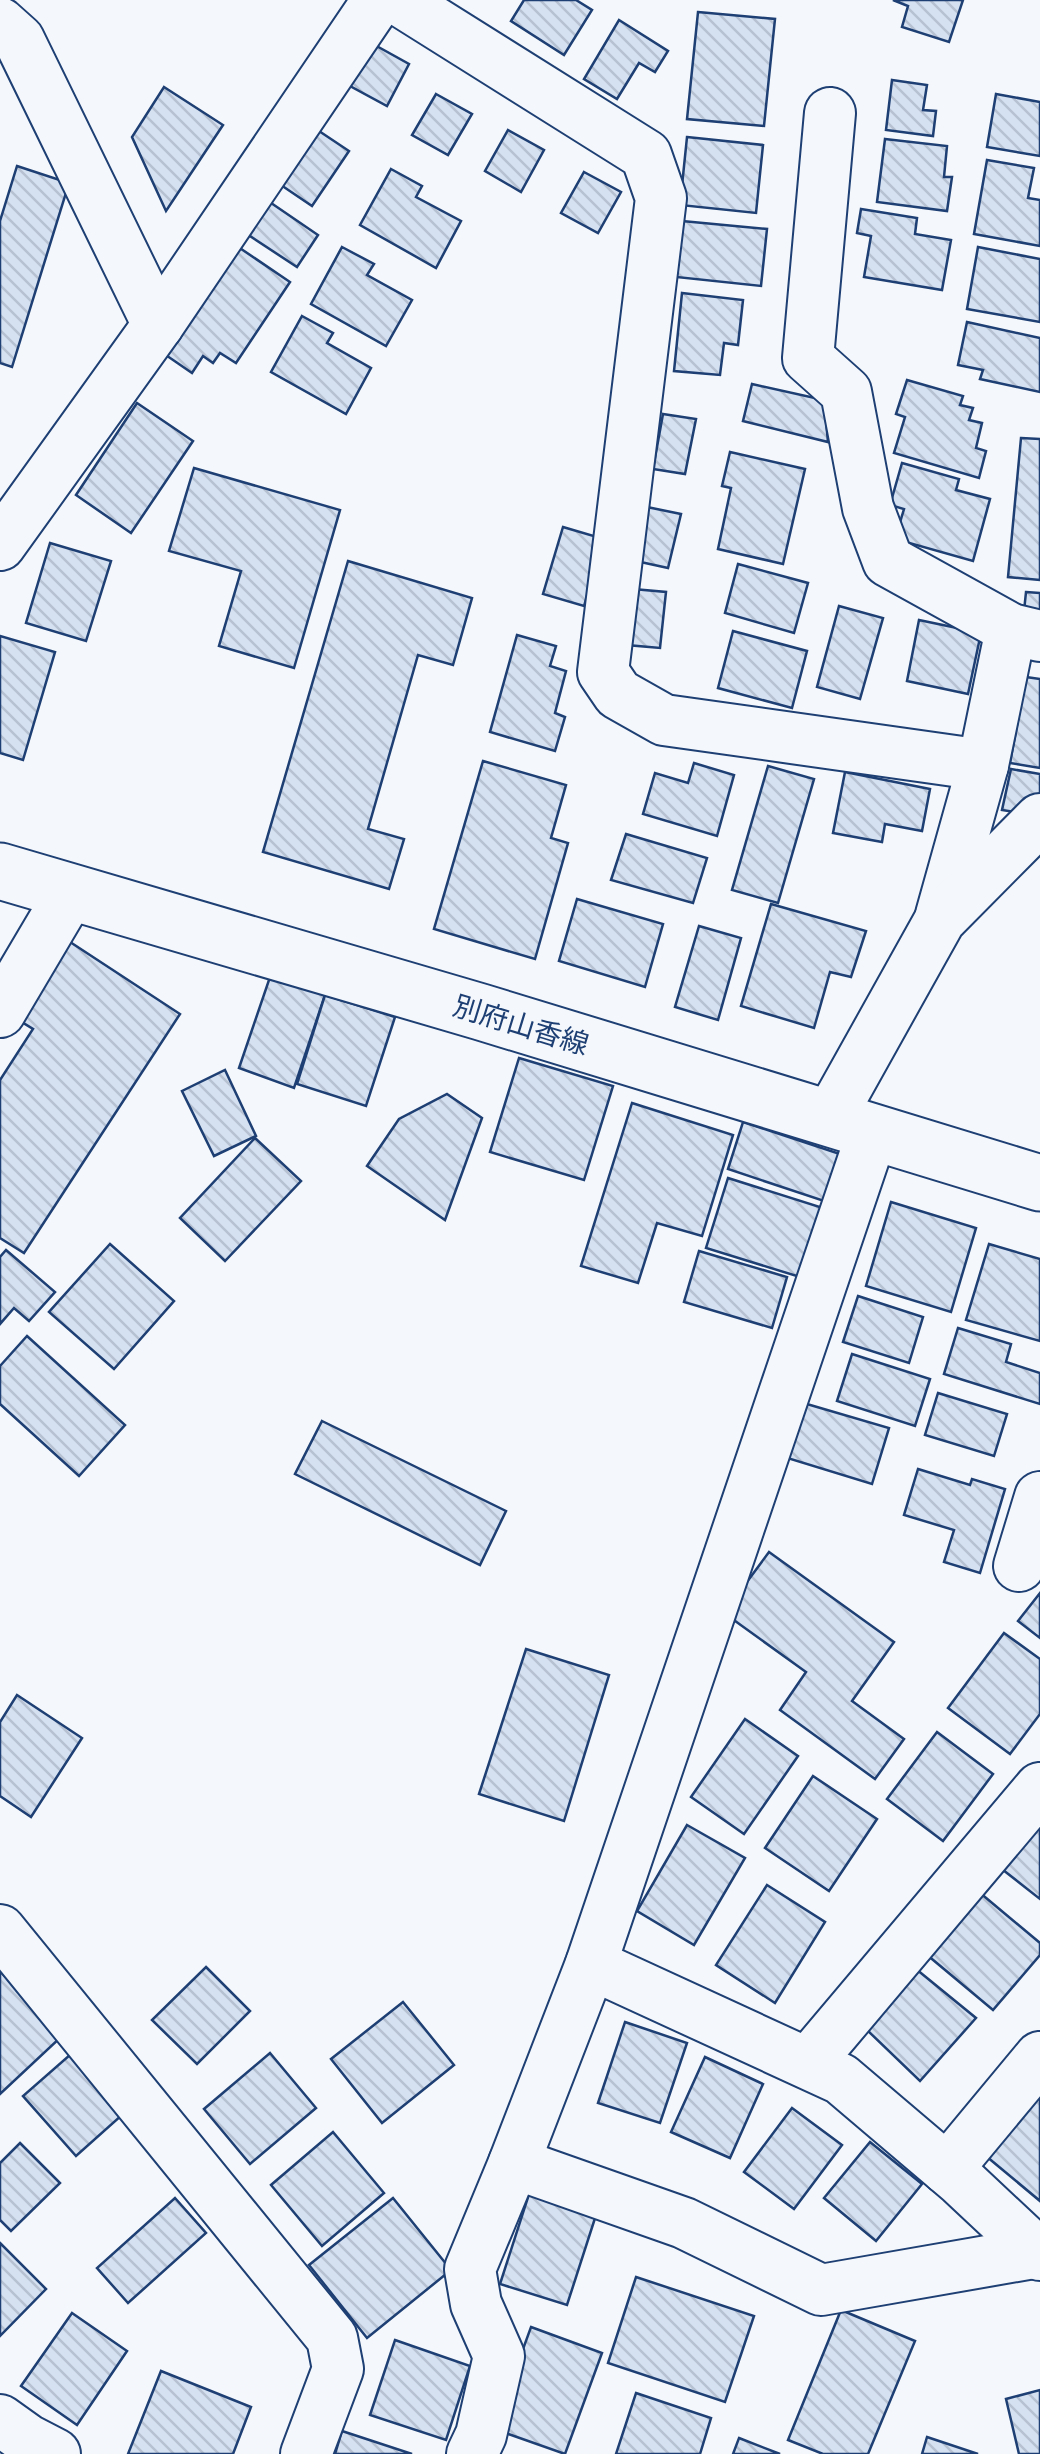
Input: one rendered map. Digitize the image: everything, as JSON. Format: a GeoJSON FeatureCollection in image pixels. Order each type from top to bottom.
{"type":"FeatureCollection","features":[{"type":"Feature","properties":{"kind":"main road","name":"別府山香線"},"geometry":{"type":"LineString","coordinates":[[0,871],[1040,1182]]}},
{"type":"Feature","properties":{"kind":"street"},"geometry":{"type":"LineString","coordinates":[[0,545],[158,325],[378,0]]}},
{"type":"Feature","properties":{"kind":"street"},"geometry":{"type":"LineString","coordinates":[[399,0],[646,155],[661,198],[603,672],[618,694],[664,720],[982,765]]}},
{"type":"Feature","properties":{"kind":"street"},"geometry":{"type":"LineString","coordinates":[[0,23],[19,40],[158,325]]}},
{"type":"Feature","properties":{"kind":"street"},"geometry":{"type":"LineString","coordinates":[[489,2448],[499,2356],[476,2304],[470,2268],[592,1964],[851,1125],[940,920],[982,765],[1026,633],[888,561],[868,508],[846,392],[808,358],[830,113]]}},
{"type":"Feature","properties":{"kind":"street"},"geometry":{"type":"LineString","coordinates":[[940,920],[1040,819]]}},
{"type":"Feature","properties":{"kind":"street"},"geometry":{"type":"LineString","coordinates":[[0,1012],[71,892]]}},
{"type":"Feature","properties":{"kind":"street"},"geometry":{"type":"LineString","coordinates":[[1018,1566],[1040,1497]]}},
{"type":"Feature","properties":{"kind":"street"},"geometry":{"type":"LineString","coordinates":[[808,2063],[1040,1788]]}},
{"type":"Feature","properties":{"kind":"street"},"geometry":{"type":"LineString","coordinates":[[0,1930],[332,2338],[338,2368],[306,2454]]}},
{"type":"Feature","properties":{"kind":"street"},"geometry":{"type":"LineString","coordinates":[[592,1964],[841,2079],[1040,2253]]}},
{"type":"Feature","properties":{"kind":"street"},"geometry":{"type":"LineString","coordinates":[[947,2169],[1040,2057]]}},
{"type":"Feature","properties":{"kind":"street"},"geometry":{"type":"LineString","coordinates":[[514,2163],[684,2223],[821,2290],[1040,2253]]}},
{"type":"Feature","properties":{"kind":"building"},"geometry":{"type":"Polygon","coordinates":[[[524,0],[576,0],[592,10],[564,55],[511,21],[524,0]]]}},
{"type":"Feature","properties":{"kind":"building"},"geometry":{"type":"Polygon","coordinates":[[[893,0],[963,0],[949,42],[902,27],[908,6],[893,0]]]}},
{"type":"Feature","properties":{"kind":"building"},"geometry":{"type":"Polygon","coordinates":[[[698,12],[775,19],[764,126],[687,119],[698,12]]]}},
{"type":"Feature","properties":{"kind":"building"},"geometry":{"type":"Polygon","coordinates":[[[619,20],[668,51],[655,72],[639,63],[617,99],[584,79],[619,20]]]}},
{"type":"Feature","properties":{"kind":"building"},"geometry":{"type":"Polygon","coordinates":[[[373,44],[409,64],[387,106],[350,86],[373,44]]]}},
{"type":"Feature","properties":{"kind":"building"},"geometry":{"type":"Polygon","coordinates":[[[892,80],[927,85],[923,110],[936,111],[933,136],[886,130],[892,80]]]}},
{"type":"Feature","properties":{"kind":"building"},"geometry":{"type":"Polygon","coordinates":[[[164,87],[223,125],[166,211],[132,137],[164,87]]]}},
{"type":"Feature","properties":{"kind":"building"},"geometry":{"type":"Polygon","coordinates":[[[436,94],[472,114],[448,155],[412,135],[436,94]]]}},
{"type":"Feature","properties":{"kind":"building"},"geometry":{"type":"Polygon","coordinates":[[[996,94],[1040,102],[1040,156],[987,147],[996,94]]]}},
{"type":"Feature","properties":{"kind":"building"},"geometry":{"type":"Polygon","coordinates":[[[310,125],[349,151],[312,206],[272,179],[310,125]]]}},
{"type":"Feature","properties":{"kind":"building"},"geometry":{"type":"Polygon","coordinates":[[[508,130],[544,150],[521,192],[485,171],[508,130]]]}},
{"type":"Feature","properties":{"kind":"building"},"geometry":{"type":"Polygon","coordinates":[[[687,137],[763,145],[756,213],[680,205],[687,137]]]}},
{"type":"Feature","properties":{"kind":"building"},"geometry":{"type":"Polygon","coordinates":[[[885,139],[947,146],[944,177],[952,177],[947,211],[877,202],[885,139]]]}},
{"type":"Feature","properties":{"kind":"building"},"geometry":{"type":"Polygon","coordinates":[[[987,160],[1034,168],[1028,198],[1040,200],[1040,246],[974,234],[987,160]]]}},
{"type":"Feature","properties":{"kind":"building"},"geometry":{"type":"Polygon","coordinates":[[[17,166],[69,183],[12,367],[0,363],[0,221],[17,166]]]}},
{"type":"Feature","properties":{"kind":"building"},"geometry":{"type":"Polygon","coordinates":[[[391,169],[422,186],[416,197],[461,221],[436,268],[360,225],[391,169]]]}},
{"type":"Feature","properties":{"kind":"building"},"geometry":{"type":"Polygon","coordinates":[[[584,172],[621,192],[598,233],[561,213],[584,172]]]}},
{"type":"Feature","properties":{"kind":"building"},"geometry":{"type":"Polygon","coordinates":[[[255,192],[318,235],[297,267],[233,225],[255,192]]]}},
{"type":"Feature","properties":{"kind":"building"},"geometry":{"type":"Polygon","coordinates":[[[861,209],[917,218],[915,234],[951,240],[942,290],[864,277],[871,236],[857,233],[861,209]]]}},
{"type":"Feature","properties":{"kind":"building"},"geometry":{"type":"Polygon","coordinates":[[[682,221],[767,229],[761,286],[676,277],[682,221]]]}},
{"type":"Feature","properties":{"kind":"building"},"geometry":{"type":"Polygon","coordinates":[[[225,238],[290,282],[236,363],[220,353],[213,363],[203,356],[192,373],[157,349],[225,238]]]}},
{"type":"Feature","properties":{"kind":"building"},"geometry":{"type":"Polygon","coordinates":[[[342,247],[374,264],[367,275],[412,300],[386,346],[311,304],[342,247]]]}},
{"type":"Feature","properties":{"kind":"building"},"geometry":{"type":"Polygon","coordinates":[[[978,247],[1040,259],[1040,322],[967,309],[978,247]]]}},
{"type":"Feature","properties":{"kind":"building"},"geometry":{"type":"Polygon","coordinates":[[[682,293],[743,300],[738,345],[724,343],[720,375],[674,371],[682,293]]]}},
{"type":"Feature","properties":{"kind":"building"},"geometry":{"type":"Polygon","coordinates":[[[302,316],[333,333],[327,343],[371,368],[346,414],[271,372],[302,316]]]}},
{"type":"Feature","properties":{"kind":"building"},"geometry":{"type":"Polygon","coordinates":[[[967,322],[1040,338],[1040,392],[980,379],[983,370],[958,365],[967,322]]]}},
{"type":"Feature","properties":{"kind":"building"},"geometry":{"type":"Polygon","coordinates":[[[907,380],[963,396],[960,405],[973,408],[969,420],[982,423],[976,448],[986,451],[979,478],[894,453],[905,417],[896,414],[907,380]]]}},
{"type":"Feature","properties":{"kind":"building"},"geometry":{"type":"Polygon","coordinates":[[[752,384],[824,400],[828,442],[743,421],[752,384]]]}},
{"type":"Feature","properties":{"kind":"building"},"geometry":{"type":"Polygon","coordinates":[[[137,403],[193,441],[131,533],[76,495],[137,403]]]}},
{"type":"Feature","properties":{"kind":"building"},"geometry":{"type":"Polygon","coordinates":[[[663,414],[696,419],[685,474],[653,469],[663,414]]]}},
{"type":"Feature","properties":{"kind":"building"},"geometry":{"type":"Polygon","coordinates":[[[1021,438],[1040,439],[1040,580],[1008,577],[1021,438]]]}},
{"type":"Feature","properties":{"kind":"building"},"geometry":{"type":"Polygon","coordinates":[[[730,452],[805,469],[783,564],[718,549],[731,488],[722,486],[730,452]]]}},
{"type":"Feature","properties":{"kind":"building"},"geometry":{"type":"Polygon","coordinates":[[[902,463],[959,479],[956,490],[990,499],[973,561],[895,539],[904,509],[890,505],[902,463]]]}},
{"type":"Feature","properties":{"kind":"building"},"geometry":{"type":"Polygon","coordinates":[[[194,468],[340,510],[294,668],[219,646],[241,571],[169,551],[194,468]]]}},
{"type":"Feature","properties":{"kind":"building"},"geometry":{"type":"Polygon","coordinates":[[[647,507],[681,514],[668,568],[636,561],[647,507]]]}},
{"type":"Feature","properties":{"kind":"building"},"geometry":{"type":"Polygon","coordinates":[[[563,527],[604,539],[584,606],[543,594],[563,527]]]}},
{"type":"Feature","properties":{"kind":"building"},"geometry":{"type":"Polygon","coordinates":[[[50,543],[111,561],[86,641],[26,623],[50,543]]]}},
{"type":"Feature","properties":{"kind":"building"},"geometry":{"type":"Polygon","coordinates":[[[348,561],[472,598],[453,665],[418,655],[368,829],[404,839],[389,889],[263,852],[348,561]]]}},
{"type":"Feature","properties":{"kind":"building"},"geometry":{"type":"Polygon","coordinates":[[[738,564],[808,583],[794,633],[725,613],[738,564]]]}},
{"type":"Feature","properties":{"kind":"building"},"geometry":{"type":"Polygon","coordinates":[[[633,589],[666,592],[660,648],[627,645],[633,589]]]}},
{"type":"Feature","properties":{"kind":"building"},"geometry":{"type":"Polygon","coordinates":[[[1026,592],[1040,593],[1040,612],[1024,611],[1026,592]]]}},
{"type":"Feature","properties":{"kind":"building"},"geometry":{"type":"Polygon","coordinates":[[[839,606],[883,618],[860,699],[817,687],[839,606]]]}},
{"type":"Feature","properties":{"kind":"building"},"geometry":{"type":"Polygon","coordinates":[[[919,620],[981,633],[968,694],[907,681],[919,620]]]}},
{"type":"Feature","properties":{"kind":"building"},"geometry":{"type":"Polygon","coordinates":[[[733,631],[807,651],[792,708],[718,688],[733,631]]]}},
{"type":"Feature","properties":{"kind":"building"},"geometry":{"type":"Polygon","coordinates":[[[517,635],[556,646],[550,666],[566,671],[555,713],[565,717],[555,751],[490,732],[517,635]]]}},
{"type":"Feature","properties":{"kind":"building"},"geometry":{"type":"Polygon","coordinates":[[[0,636],[55,652],[23,760],[0,753],[0,636]]]}},
{"type":"Feature","properties":{"kind":"building"},"geometry":{"type":"Polygon","coordinates":[[[1026,677],[1040,679],[1040,768],[1010,763],[1026,677]]]}},
{"type":"Feature","properties":{"kind":"building"},"geometry":{"type":"Polygon","coordinates":[[[483,761],[566,785],[551,838],[568,843],[535,959],[434,929],[483,761]]]}},
{"type":"Feature","properties":{"kind":"building"},"geometry":{"type":"Polygon","coordinates":[[[694,763],[734,775],[717,836],[643,814],[655,773],[688,783],[694,763]]]}},
{"type":"Feature","properties":{"kind":"building"},"geometry":{"type":"Polygon","coordinates":[[[768,766],[814,779],[778,903],[732,890],[768,766]]]}},
{"type":"Feature","properties":{"kind":"building"},"geometry":{"type":"Polygon","coordinates":[[[1011,769],[1040,774],[1040,795],[1027,814],[1002,810],[1011,769]]]}},
{"type":"Feature","properties":{"kind":"building"},"geometry":{"type":"Polygon","coordinates":[[[845,772],[930,789],[922,831],[885,824],[882,842],[833,833],[845,772]]]}},
{"type":"Feature","properties":{"kind":"building"},"geometry":{"type":"Polygon","coordinates":[[[626,834],[707,858],[693,903],[611,880],[626,834]]]}},
{"type":"Feature","properties":{"kind":"building"},"geometry":{"type":"Polygon","coordinates":[[[577,899],[663,924],[645,987],[559,961],[577,899]]]}},
{"type":"Feature","properties":{"kind":"building"},"geometry":{"type":"Polygon","coordinates":[[[771,904],[866,931],[851,977],[830,972],[814,1028],[741,1006],[771,904]]]}},
{"type":"Feature","properties":{"kind":"building"},"geometry":{"type":"Polygon","coordinates":[[[699,926],[741,938],[718,1020],[675,1007],[699,926]]]}},
{"type":"Feature","properties":{"kind":"building"},"geometry":{"type":"Polygon","coordinates":[[[64,938],[180,1014],[24,1253],[0,1238],[0,1080],[33,1029],[12,1016],[64,938]]]}},
{"type":"Feature","properties":{"kind":"building"},"geometry":{"type":"Polygon","coordinates":[[[270,977],[325,995],[294,1088],[239,1068],[270,977]]]}},
{"type":"Feature","properties":{"kind":"building"},"geometry":{"type":"Polygon","coordinates":[[[325,995],[395,1017],[366,1106],[297,1084],[325,995]]]}},
{"type":"Feature","properties":{"kind":"building"},"geometry":{"type":"Polygon","coordinates":[[[519,1058],[613,1086],[584,1180],[490,1152],[519,1058]]]}},
{"type":"Feature","properties":{"kind":"building"},"geometry":{"type":"Polygon","coordinates":[[[225,1070],[256,1136],[214,1156],[182,1091],[225,1070]]]}},
{"type":"Feature","properties":{"kind":"building"},"geometry":{"type":"Polygon","coordinates":[[[447,1094],[482,1118],[445,1220],[367,1166],[399,1119],[447,1094]]]}},
{"type":"Feature","properties":{"kind":"building"},"geometry":{"type":"Polygon","coordinates":[[[632,1103],[733,1135],[702,1236],[657,1223],[638,1283],[581,1266],[632,1103]]]}},
{"type":"Feature","properties":{"kind":"building"},"geometry":{"type":"Polygon","coordinates":[[[743,1122],[843,1155],[827,1202],[728,1169],[743,1122]]]}},
{"type":"Feature","properties":{"kind":"building"},"geometry":{"type":"Polygon","coordinates":[[[255,1138],[301,1181],[225,1261],[180,1218],[255,1138]]]}},
{"type":"Feature","properties":{"kind":"building"},"geometry":{"type":"Polygon","coordinates":[[[728,1178],[823,1208],[800,1277],[706,1248],[728,1178]]]}},
{"type":"Feature","properties":{"kind":"building"},"geometry":{"type":"Polygon","coordinates":[[[891,1202],[976,1228],[951,1312],[866,1286],[891,1202]]]}},
{"type":"Feature","properties":{"kind":"building"},"geometry":{"type":"Polygon","coordinates":[[[110,1244],[174,1301],[114,1369],[49,1312],[110,1244]]]}},
{"type":"Feature","properties":{"kind":"building"},"geometry":{"type":"Polygon","coordinates":[[[989,1244],[1040,1259],[1040,1341],[966,1320],[989,1244]]]}},
{"type":"Feature","properties":{"kind":"building"},"geometry":{"type":"Polygon","coordinates":[[[6,1250],[55,1292],[29,1321],[14,1308],[0,1324],[0,1257],[6,1250]]]}},
{"type":"Feature","properties":{"kind":"building"},"geometry":{"type":"Polygon","coordinates":[[[699,1251],[787,1277],[772,1328],[684,1302],[699,1251]]]}},
{"type":"Feature","properties":{"kind":"building"},"geometry":{"type":"Polygon","coordinates":[[[858,1296],[923,1317],[909,1363],[843,1342],[858,1296]]]}},
{"type":"Feature","properties":{"kind":"building"},"geometry":{"type":"Polygon","coordinates":[[[958,1328],[1011,1344],[1006,1362],[1040,1373],[1040,1404],[944,1374],[958,1328]]]}},
{"type":"Feature","properties":{"kind":"building"},"geometry":{"type":"Polygon","coordinates":[[[27,1336],[125,1425],[79,1476],[0,1404],[0,1366],[27,1336]]]}},
{"type":"Feature","properties":{"kind":"building"},"geometry":{"type":"Polygon","coordinates":[[[852,1354],[930,1379],[915,1426],[837,1401],[852,1354]]]}},
{"type":"Feature","properties":{"kind":"building"},"geometry":{"type":"Polygon","coordinates":[[[938,1393],[1007,1414],[994,1456],[925,1435],[938,1393]]]}},
{"type":"Feature","properties":{"kind":"building"},"geometry":{"type":"Polygon","coordinates":[[[800,1402],[889,1428],[872,1484],[784,1457],[800,1402]]]}},
{"type":"Feature","properties":{"kind":"building"},"geometry":{"type":"Polygon","coordinates":[[[322,1421],[506,1511],[480,1565],[295,1474],[322,1421]]]}},
{"type":"Feature","properties":{"kind":"building"},"geometry":{"type":"Polygon","coordinates":[[[918,1469],[970,1485],[972,1479],[1005,1489],[980,1573],[944,1562],[954,1530],[904,1515],[918,1469]]]}},
{"type":"Feature","properties":{"kind":"building"},"geometry":{"type":"Polygon","coordinates":[[[769,1552],[894,1642],[852,1701],[904,1739],[875,1779],[780,1710],[806,1672],[724,1613],[769,1552]]]}},
{"type":"Feature","properties":{"kind":"building"},"geometry":{"type":"Polygon","coordinates":[[[1040,1593],[1040,1638],[1018,1621],[1040,1593]]]}},
{"type":"Feature","properties":{"kind":"building"},"geometry":{"type":"Polygon","coordinates":[[[1004,1633],[1040,1659],[1040,1714],[1010,1754],[948,1708],[1004,1633]]]}},
{"type":"Feature","properties":{"kind":"building"},"geometry":{"type":"Polygon","coordinates":[[[526,1649],[609,1675],[564,1821],[479,1794],[526,1649]]]}},
{"type":"Feature","properties":{"kind":"building"},"geometry":{"type":"Polygon","coordinates":[[[17,1695],[82,1738],[31,1817],[0,1796],[0,1722],[17,1695]]]}},
{"type":"Feature","properties":{"kind":"building"},"geometry":{"type":"Polygon","coordinates":[[[745,1719],[798,1756],[744,1834],[691,1797],[745,1719]]]}},
{"type":"Feature","properties":{"kind":"building"},"geometry":{"type":"Polygon","coordinates":[[[937,1732],[993,1774],[943,1841],[887,1799],[937,1732]]]}},
{"type":"Feature","properties":{"kind":"building"},"geometry":{"type":"Polygon","coordinates":[[[813,1776],[877,1819],[829,1891],[765,1848],[813,1776]]]}},
{"type":"Feature","properties":{"kind":"building"},"geometry":{"type":"Polygon","coordinates":[[[1040,1813],[1040,1899],[998,1866],[1040,1813]]]}},
{"type":"Feature","properties":{"kind":"building"},"geometry":{"type":"Polygon","coordinates":[[[687,1825],[745,1858],[694,1945],[637,1911],[687,1825]]]}},
{"type":"Feature","properties":{"kind":"building"},"geometry":{"type":"Polygon","coordinates":[[[767,1885],[825,1922],[775,2003],[716,1965],[767,1885]]]}},
{"type":"Feature","properties":{"kind":"building"},"geometry":{"type":"Polygon","coordinates":[[[979,1892],[1040,1943],[1040,1955],[993,2010],[926,1954],[979,1892]]]}},
{"type":"Feature","properties":{"kind":"building"},"geometry":{"type":"Polygon","coordinates":[[[206,1967],[250,2011],[197,2064],[152,2020],[206,1967]]]}},
{"type":"Feature","properties":{"kind":"building"},"geometry":{"type":"Polygon","coordinates":[[[916,1969],[976,2018],[920,2081],[866,2029],[916,1969]]]}},
{"type":"Feature","properties":{"kind":"building"},"geometry":{"type":"Polygon","coordinates":[[[0,1971],[61,2037],[0,2094],[0,1971]]]}},
{"type":"Feature","properties":{"kind":"building"},"geometry":{"type":"Polygon","coordinates":[[[403,2002],[454,2065],[382,2123],[331,2059],[403,2002]]]}},
{"type":"Feature","properties":{"kind":"building"},"geometry":{"type":"Polygon","coordinates":[[[625,2022],[687,2043],[660,2123],[598,2103],[625,2022]]]}},
{"type":"Feature","properties":{"kind":"building"},"geometry":{"type":"Polygon","coordinates":[[[79,2047],[131,2107],[76,2156],[23,2096],[79,2047]]]}},
{"type":"Feature","properties":{"kind":"building"},"geometry":{"type":"Polygon","coordinates":[[[270,2053],[316,2108],[250,2164],[204,2109],[270,2053]]]}},
{"type":"Feature","properties":{"kind":"building"},"geometry":{"type":"Polygon","coordinates":[[[705,2057],[763,2084],[730,2158],[671,2132],[705,2057]]]}},
{"type":"Feature","properties":{"kind":"building"},"geometry":{"type":"Polygon","coordinates":[[[1040,2093],[1040,2201],[986,2156],[1040,2093]]]}},
{"type":"Feature","properties":{"kind":"building"},"geometry":{"type":"Polygon","coordinates":[[[792,2108],[842,2145],[794,2209],[744,2172],[792,2108]]]}},
{"type":"Feature","properties":{"kind":"building"},"geometry":{"type":"Polygon","coordinates":[[[333,2132],[384,2193],[322,2246],[271,2185],[333,2132]]]}},
{"type":"Feature","properties":{"kind":"building"},"geometry":{"type":"Polygon","coordinates":[[[870,2142],[922,2184],[876,2241],[824,2198],[870,2142]]]}},
{"type":"Feature","properties":{"kind":"building"},"geometry":{"type":"Polygon","coordinates":[[[20,2143],[60,2183],[11,2231],[0,2220],[0,2163],[20,2143]]]}},
{"type":"Feature","properties":{"kind":"building"},"geometry":{"type":"Polygon","coordinates":[[[530,2191],[597,2212],[567,2305],[500,2284],[530,2191]]]}},
{"type":"Feature","properties":{"kind":"building"},"geometry":{"type":"Polygon","coordinates":[[[175,2198],[206,2233],[128,2303],[97,2268],[175,2198]]]}},
{"type":"Feature","properties":{"kind":"building"},"geometry":{"type":"Polygon","coordinates":[[[393,2198],[451,2270],[367,2338],[309,2265],[393,2198]]]}},
{"type":"Feature","properties":{"kind":"building"},"geometry":{"type":"Polygon","coordinates":[[[0,2243],[46,2289],[0,2336],[0,2243]]]}},
{"type":"Feature","properties":{"kind":"building"},"geometry":{"type":"Polygon","coordinates":[[[636,2277],[754,2316],[725,2402],[608,2363],[636,2277]]]}},
{"type":"Feature","properties":{"kind":"building"},"geometry":{"type":"Polygon","coordinates":[[[841,2310],[915,2341],[868,2454],[823,2454],[788,2440],[841,2310]]]}},
{"type":"Feature","properties":{"kind":"building"},"geometry":{"type":"Polygon","coordinates":[[[72,2313],[127,2351],[77,2425],[21,2386],[72,2313]]]}},
{"type":"Feature","properties":{"kind":"building"},"geometry":{"type":"Polygon","coordinates":[[[531,2327],[602,2353],[565,2454],[494,2429],[531,2327]]]}},
{"type":"Feature","properties":{"kind":"building"},"geometry":{"type":"Polygon","coordinates":[[[395,2340],[470,2366],[446,2440],[370,2415],[395,2340]]]}},
{"type":"Feature","properties":{"kind":"building"},"geometry":{"type":"Polygon","coordinates":[[[161,2371],[251,2407],[233,2454],[128,2454],[161,2371]]]}},
{"type":"Feature","properties":{"kind":"building"},"geometry":{"type":"Polygon","coordinates":[[[1040,2390],[1040,2454],[1019,2454],[1006,2399],[1040,2390]]]}},
{"type":"Feature","properties":{"kind":"building"},"geometry":{"type":"Polygon","coordinates":[[[636,2393],[711,2418],[700,2454],[616,2454],[636,2393]]]}},
{"type":"Feature","properties":{"kind":"building"},"geometry":{"type":"Polygon","coordinates":[[[342,2431],[412,2454],[335,2454],[342,2431]]]}},
{"type":"Feature","properties":{"kind":"building"},"geometry":{"type":"Polygon","coordinates":[[[927,2437],[978,2454],[922,2454],[927,2437]]]}},
{"type":"Feature","properties":{"kind":"building"},"geometry":{"type":"Polygon","coordinates":[[[739,2438],[780,2454],[733,2454],[739,2438]]]}}]}
